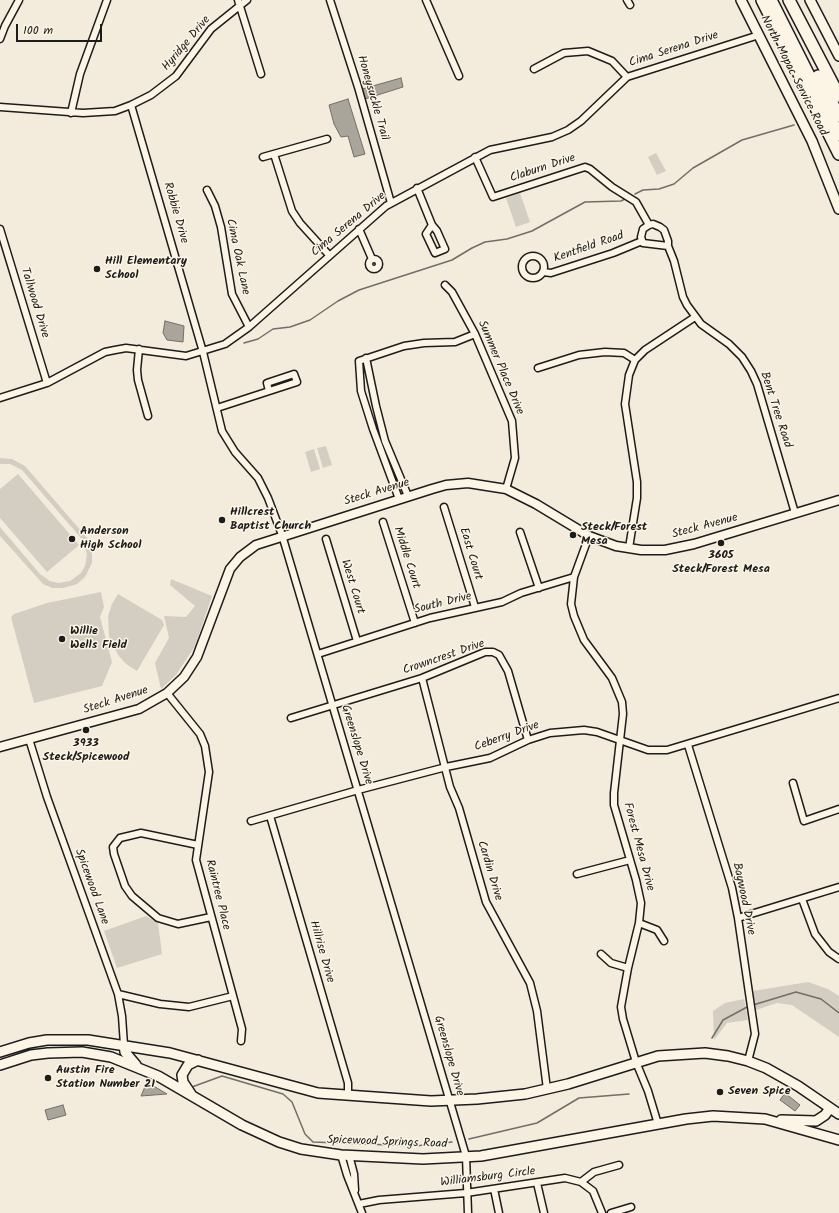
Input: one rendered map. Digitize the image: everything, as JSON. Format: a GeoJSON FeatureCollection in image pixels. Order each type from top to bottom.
{"type":"FeatureCollection","features":[{"type":"Feature","properties":{"kind":"highway"},"geometry":{"type":"LineString","coordinates":[[762,0],[839,154]]}},
{"type":"Feature","properties":{"kind":"highway"},"geometry":{"type":"LineString","coordinates":[[775,0],[839,116]]}},
{"type":"Feature","properties":{"kind":"highway"},"geometry":{"type":"LineString","coordinates":[[775,0],[839,124]]}},
{"type":"Feature","properties":{"kind":"highway"},"geometry":{"type":"LineString","coordinates":[[775,0],[839,130]]}},
{"type":"Feature","properties":{"kind":"highway"},"geometry":{"type":"LineString","coordinates":[[775,0],[839,135]]}},
{"type":"Feature","properties":{"kind":"highway"},"geometry":{"type":"LineString","coordinates":[[789,0],[839,96]]}},
{"type":"Feature","properties":{"kind":"main road","name":"North Mopac Service Road"},"geometry":{"type":"LineString","coordinates":[[741,0],[812,141],[839,209]]}},
{"type":"Feature","properties":{"kind":"main road"},"geometry":{"type":"LineString","coordinates":[[810,0],[839,56]]}},
{"type":"Feature","properties":{"kind":"main road"},"geometry":{"type":"LineString","coordinates":[[0,1052],[29,1043],[54,1040],[83,1040],[165,1052],[318,1093],[449,1101],[502,1097],[547,1089],[591,1078],[658,1056],[705,1053],[728,1056],[748,1061],[781,1076],[839,1114]]}},
{"type":"Feature","properties":{"kind":"main road"},"geometry":{"type":"LineString","coordinates":[[67,1052],[85,1048],[112,1049],[124,1045]]}},
{"type":"Feature","properties":{"kind":"main road"},"geometry":{"type":"LineString","coordinates":[[117,1059],[124,1045]]}},
{"type":"Feature","properties":{"kind":"main road"},"geometry":{"type":"LineString","coordinates":[[124,1045],[126,1052],[138,1067]]}},
{"type":"Feature","properties":{"kind":"main road","name":"Spicewood Springs Road"},"geometry":{"type":"LineString","coordinates":[[0,1065],[31,1055],[67,1052],[101,1055],[117,1059],[138,1067],[248,1128],[279,1142],[301,1149],[345,1155],[423,1159],[498,1154],[658,1124],[713,1116],[739,1116],[765,1119],[839,1140]]}},
{"type":"Feature","properties":{"kind":"main road"},"geometry":{"type":"LineString","coordinates":[[195,1098],[183,1082],[182,1075],[188,1065],[198,1060]]}},
{"type":"Feature","properties":{"kind":"main road"},"geometry":{"type":"LineString","coordinates":[[765,1119],[816,1121],[825,1115],[830,1108]]}},
{"type":"Feature","properties":{"kind":"street"},"geometry":{"type":"LineString","coordinates":[[0,39],[2,25],[19,0]]}},
{"type":"Feature","properties":{"kind":"street"},"geometry":{"type":"LineString","coordinates":[[70,113],[80,74],[108,0]]}},
{"type":"Feature","properties":{"kind":"street","name":"Hyridge Drive"},"geometry":{"type":"LineString","coordinates":[[0,107],[70,113],[114,111],[132,105],[151,95],[176,76],[211,29],[239,2],[247,0]]}},
{"type":"Feature","properties":{"kind":"street","name":"Honeysuckle Trail"},"geometry":{"type":"LineString","coordinates":[[330,0],[358,87],[391,203]]}},
{"type":"Feature","properties":{"kind":"street"},"geometry":{"type":"LineString","coordinates":[[426,0],[459,76]]}},
{"type":"Feature","properties":{"kind":"street"},"geometry":{"type":"LineString","coordinates":[[239,2],[261,74]]}},
{"type":"Feature","properties":{"kind":"street","name":"Cima Serena Drive"},"geometry":{"type":"LineString","coordinates":[[0,398],[47,383],[105,352],[126,348],[186,356],[225,344],[249,327],[358,229],[391,203],[490,150],[552,137],[568,130],[581,121],[627,77],[759,35]]}},
{"type":"Feature","properties":{"kind":"street"},"geometry":{"type":"LineString","coordinates":[[534,70],[564,53],[588,51],[612,61],[627,77]]}},
{"type":"Feature","properties":{"kind":"street","name":"Robbie Drive"},"geometry":{"type":"LineString","coordinates":[[132,105],[203,352]]}},
{"type":"Feature","properties":{"kind":"street"},"geometry":{"type":"LineString","coordinates":[[264,157],[327,139]]}},
{"type":"Feature","properties":{"kind":"street"},"geometry":{"type":"LineString","coordinates":[[274,154],[292,211],[300,223],[329,255]]}},
{"type":"Feature","properties":{"kind":"street","name":"Claburn Drive"},"geometry":{"type":"LineString","coordinates":[[475,157],[493,197],[585,167],[590,169],[612,188],[636,202],[648,223]]}},
{"type":"Feature","properties":{"kind":"street"},"geometry":{"type":"LineString","coordinates":[[417,188],[432,225]]}},
{"type":"Feature","properties":{"kind":"street","name":"Cima Oak Lane"},"geometry":{"type":"LineString","coordinates":[[207,190],[215,206],[221,226],[232,294],[249,327]]}},
{"type":"Feature","properties":{"kind":"street"},"geometry":{"type":"LineString","coordinates":[[648,223],[642,233],[642,241],[648,245],[668,246]]}},
{"type":"Feature","properties":{"kind":"street","name":"Bent Tree Road"},"geometry":{"type":"LineString","coordinates":[[648,223],[664,230],[683,297],[695,317],[701,324],[729,344],[742,357],[751,371],[757,384],[795,513]]}},
{"type":"Feature","properties":{"kind":"street","name":"Tallwood Drive"},"geometry":{"type":"LineString","coordinates":[[0,229],[1,237],[47,383]]}},
{"type":"Feature","properties":{"kind":"street"},"geometry":{"type":"LineString","coordinates":[[358,229],[372,259]]}},
{"type":"Feature","properties":{"kind":"street","name":"Kentfield Road"},"geometry":{"type":"LineString","coordinates":[[543,272],[551,273],[613,253],[642,241]]}},
{"type":"Feature","properties":{"kind":"street","name":"Summer Place Drive"},"geometry":{"type":"LineString","coordinates":[[445,285],[452,292],[476,334],[509,412],[514,430],[515,458],[506,489]]}},
{"type":"Feature","properties":{"kind":"street"},"geometry":{"type":"LineString","coordinates":[[629,548],[635,517],[637,482],[625,404],[629,375],[635,360],[657,340],[695,317]]}},
{"type":"Feature","properties":{"kind":"street"},"geometry":{"type":"LineString","coordinates":[[398,499],[361,391],[359,361],[404,346],[424,343],[455,342],[476,334]]}},
{"type":"Feature","properties":{"kind":"street"},"geometry":{"type":"LineString","coordinates":[[139,350],[137,370],[138,380],[148,416]]}},
{"type":"Feature","properties":{"kind":"street","name":"Greenslope Drive"},"geometry":{"type":"LineString","coordinates":[[203,352],[226,439],[258,478],[268,498],[282,535],[466,1156],[466,1193],[468,1213]]}},
{"type":"Feature","properties":{"kind":"street"},"geometry":{"type":"LineString","coordinates":[[538,368],[579,355],[605,352],[624,353],[635,360]]}},
{"type":"Feature","properties":{"kind":"street"},"geometry":{"type":"LineString","coordinates":[[366,358],[385,441],[408,496]]}},
{"type":"Feature","properties":{"kind":"street"},"geometry":{"type":"LineString","coordinates":[[217,408],[297,382],[294,374],[267,383],[269,391]]}},
{"type":"Feature","properties":{"kind":"street","name":"Steck Avenue"},"geometry":{"type":"LineString","coordinates":[[0,747],[139,709],[168,693],[184,677],[197,658],[226,576],[234,562],[256,545],[282,535],[408,496],[446,485],[468,482],[506,489],[536,504],[589,536],[616,546],[653,550],[677,548],[704,542],[839,500]]}},
{"type":"Feature","properties":{"kind":"street","name":"East Court"},"geometry":{"type":"LineString","coordinates":[[444,507],[475,607]]}},
{"type":"Feature","properties":{"kind":"street","name":"Middle Court"},"geometry":{"type":"LineString","coordinates":[[383,522],[415,623]]}},
{"type":"Feature","properties":{"kind":"street"},"geometry":{"type":"LineString","coordinates":[[520,532],[539,588]]}},
{"type":"Feature","properties":{"kind":"street","name":"Forest Mesa Drive"},"geometry":{"type":"LineString","coordinates":[[589,536],[574,577],[571,604],[584,640],[612,678],[622,702],[623,714],[621,740],[614,805],[641,903],[639,923],[628,968],[621,1007],[622,1019],[636,1062],[648,1091],[658,1124]]}},
{"type":"Feature","properties":{"kind":"street","name":"West Court"},"geometry":{"type":"LineString","coordinates":[[326,539],[357,641]]}},
{"type":"Feature","properties":{"kind":"street","name":"South Drive"},"geometry":{"type":"LineString","coordinates":[[318,654],[415,623],[475,607],[502,602],[521,593],[574,577]]}},
{"type":"Feature","properties":{"kind":"street","name":"Crowncrest Drive"},"geometry":{"type":"LineString","coordinates":[[292,718],[422,678],[485,652],[493,652],[499,655],[508,671],[528,740]]}},
{"type":"Feature","properties":{"kind":"street","name":"Cardin Drive"},"geometry":{"type":"LineString","coordinates":[[422,678],[450,787],[459,808],[486,902],[530,983],[537,1012],[547,1089]]}},
{"type":"Feature","properties":{"kind":"street","name":"Raintree Place"},"geometry":{"type":"LineString","coordinates":[[168,693],[200,734],[208,760],[208,782],[198,845],[197,864],[242,1029],[241,1041]]}},
{"type":"Feature","properties":{"kind":"street","name":"Ceberry Drive"},"geometry":{"type":"LineString","coordinates":[[251,821],[358,790],[446,767],[490,758],[528,740],[550,734],[584,730],[597,732],[657,751],[688,745],[839,698]]}},
{"type":"Feature","properties":{"kind":"street","name":"Spicewood Lane"},"geometry":{"type":"LineString","coordinates":[[28,739],[47,797],[118,994],[122,1016],[124,1045]]}},
{"type":"Feature","properties":{"kind":"street","name":"Baywood Drive"},"geometry":{"type":"LineString","coordinates":[[688,745],[732,888],[738,918],[755,1034],[748,1061]]}},
{"type":"Feature","properties":{"kind":"street"},"geometry":{"type":"LineString","coordinates":[[793,783],[804,821],[839,809]]}},
{"type":"Feature","properties":{"kind":"street","name":"Hillrise Drive"},"geometry":{"type":"LineString","coordinates":[[270,816],[348,1083],[348,1096]]}},
{"type":"Feature","properties":{"kind":"street"},"geometry":{"type":"LineString","coordinates":[[198,845],[154,834],[140,833],[120,838],[114,847],[114,854],[125,886],[132,896],[158,918],[178,924],[211,917]]}},
{"type":"Feature","properties":{"kind":"street"},"geometry":{"type":"LineString","coordinates":[[577,874],[630,860]]}},
{"type":"Feature","properties":{"kind":"street"},"geometry":{"type":"LineString","coordinates":[[738,918],[839,887]]}},
{"type":"Feature","properties":{"kind":"street"},"geometry":{"type":"LineString","coordinates":[[802,899],[814,934],[829,952],[839,959]]}},
{"type":"Feature","properties":{"kind":"street"},"geometry":{"type":"LineString","coordinates":[[639,923],[656,930],[664,941]]}},
{"type":"Feature","properties":{"kind":"street"},"geometry":{"type":"LineString","coordinates":[[601,954],[611,963],[628,968]]}},
{"type":"Feature","properties":{"kind":"street"},"geometry":{"type":"LineString","coordinates":[[118,994],[160,1004],[189,1008],[233,996]]}},
{"type":"Feature","properties":{"kind":"street"},"geometry":{"type":"LineString","coordinates":[[345,1155],[346,1175],[355,1193],[362,1213]]}},
{"type":"Feature","properties":{"kind":"street"},"geometry":{"type":"LineString","coordinates":[[602,1213],[592,1191],[581,1182],[594,1172],[619,1165]]}},
{"type":"Feature","properties":{"kind":"street","name":"Williamsburg Circle"},"geometry":{"type":"LineString","coordinates":[[359,1204],[379,1200],[494,1190],[565,1178],[581,1182]]}},
{"type":"Feature","properties":{"kind":"street"},"geometry":{"type":"LineString","coordinates":[[537,1183],[544,1213]]}},
{"type":"Feature","properties":{"kind":"street"},"geometry":{"type":"LineString","coordinates":[[494,1190],[499,1213]]}},
{"type":"Feature","properties":{"kind":"street"},"geometry":{"type":"LineString","coordinates":[[611,1213],[631,1207]]}},
{"type":"Feature","properties":{"kind":"shaded area"},"geometry":{"type":"Polygon","coordinates":[[[401,78],[403,87],[365,99],[362,89],[401,78]]]}},
{"type":"Feature","properties":{"kind":"shaded area"},"geometry":{"type":"Polygon","coordinates":[[[348,99],[365,154],[354,157],[348,136],[341,137],[334,124],[329,105],[348,99]]]}},
{"type":"Feature","properties":{"kind":"shaded area"},"geometry":{"type":"Polygon","coordinates":[[[656,153],[666,171],[657,175],[648,157],[656,153]]]}},
{"type":"Feature","properties":{"kind":"shaded area"},"geometry":{"type":"Polygon","coordinates":[[[520,193],[530,222],[516,227],[506,198],[520,193]]]}},
{"type":"Feature","properties":{"kind":"shaded area"},"geometry":{"type":"Polygon","coordinates":[[[165,321],[184,326],[183,342],[167,340],[163,333],[165,321]]]}},
{"type":"Feature","properties":{"kind":"shaded area"},"geometry":{"type":"Polygon","coordinates":[[[326,446],[332,465],[323,468],[317,448],[326,446]]]}},
{"type":"Feature","properties":{"kind":"shaded area"},"geometry":{"type":"Polygon","coordinates":[[[314,449],[320,469],[311,472],[305,452],[314,449]]]}},
{"type":"Feature","properties":{"kind":"shaded area"},"geometry":{"type":"Polygon","coordinates":[[[0,458],[12,459],[25,466],[88,539],[92,548],[92,563],[85,577],[77,584],[63,588],[52,588],[43,584],[0,536],[0,527],[40,574],[50,581],[58,583],[70,581],[81,573],[85,566],[87,554],[81,538],[22,470],[10,464],[0,464],[0,458]]]}},
{"type":"Feature","properties":{"kind":"shaded area"},"geometry":{"type":"Polygon","coordinates":[[[18,474],[79,545],[47,572],[0,518],[0,489],[18,474]]]}},
{"type":"Feature","properties":{"kind":"shaded area"},"geometry":{"type":"Polygon","coordinates":[[[171,579],[212,596],[195,646],[176,675],[161,689],[155,663],[169,638],[164,616],[186,617],[195,606],[170,585],[171,579]]]}},
{"type":"Feature","properties":{"kind":"shaded area","name":"Willie Wells Field"},"geometry":{"type":"Polygon","coordinates":[[[101,592],[104,607],[100,617],[112,662],[102,686],[34,703],[11,617],[14,614],[47,603],[101,592]]]}},
{"type":"Feature","properties":{"kind":"shaded area"},"geometry":{"type":"Polygon","coordinates":[[[118,594],[162,620],[164,625],[137,671],[126,664],[118,655],[109,636],[108,616],[112,604],[118,594]]]}},
{"type":"Feature","properties":{"kind":"shaded area"},"geometry":{"type":"Polygon","coordinates":[[[146,916],[158,923],[162,954],[117,968],[104,931],[146,916]]]}},
{"type":"Feature","properties":{"kind":"shaded area"},"geometry":{"type":"Polygon","coordinates":[[[808,982],[828,989],[839,996],[839,1037],[792,1005],[777,1003],[756,1010],[753,991],[808,982]]]}},
{"type":"Feature","properties":{"kind":"shaded area"},"geometry":{"type":"Polygon","coordinates":[[[744,999],[748,1020],[727,1023],[714,1040],[713,1011],[725,1003],[744,999]]]}},
{"type":"Feature","properties":{"kind":"shaded area"},"geometry":{"type":"Polygon","coordinates":[[[147,1082],[167,1094],[141,1096],[147,1082]]]}},
{"type":"Feature","properties":{"kind":"shaded area"},"geometry":{"type":"Polygon","coordinates":[[[785,1093],[800,1105],[795,1111],[780,1100],[785,1093]]]}},
{"type":"Feature","properties":{"kind":"shaded area"},"geometry":{"type":"Polygon","coordinates":[[[63,1105],[66,1115],[48,1120],[45,1110],[63,1105]]]}},
{"type":"Feature","properties":{"kind":"waterway"},"geometry":{"type":"LineString","coordinates":[[635,194],[643,190],[659,189],[674,184],[693,168],[742,140],[794,125]]}},
{"type":"Feature","properties":{"kind":"waterway"},"geometry":{"type":"LineString","coordinates":[[244,343],[258,339],[273,329],[290,327],[310,320],[338,301],[359,290],[452,260],[485,242],[507,239],[532,231],[585,202],[621,201],[625,199]]}},
{"type":"Feature","properties":{"kind":"waterway"},"geometry":{"type":"LineString","coordinates":[[753,1005],[796,992],[821,999],[839,1013]]}},
{"type":"Feature","properties":{"kind":"waterway"},"geometry":{"type":"LineString","coordinates":[[712,1038],[723,1020],[749,1006]]}},
{"type":"Feature","properties":{"kind":"waterway"},"geometry":{"type":"LineString","coordinates":[[192,1087],[222,1076],[283,1094],[292,1102],[305,1134],[313,1142],[415,1146],[452,1142]]}},
{"type":"Feature","properties":{"kind":"waterway"},"geometry":{"type":"LineString","coordinates":[[469,1139],[537,1123],[579,1098],[629,1094]]}},
{"type":"Feature","properties":{"kind":"place","name":"Hill Elementary School"},"geometry":{"type":"Point","coordinates":[97,269]}},
{"type":"Feature","properties":{"kind":"place","name":"Hillcrest Baptist Church"},"geometry":{"type":"Point","coordinates":[222,520]}},
{"type":"Feature","properties":{"kind":"place","name":"Steck/Forest Mesa"},"geometry":{"type":"Point","coordinates":[573,535]}},
{"type":"Feature","properties":{"kind":"place","name":"Anderson High School"},"geometry":{"type":"Point","coordinates":[72,539]}},
{"type":"Feature","properties":{"kind":"place","name":"3605 Steck/Forest Mesa"},"geometry":{"type":"Point","coordinates":[721,543]}},
{"type":"Feature","properties":{"kind":"place","name":"Willie Wells Field"},"geometry":{"type":"Point","coordinates":[62,639]}},
{"type":"Feature","properties":{"kind":"place","name":"3933 Steck/Spicewood"},"geometry":{"type":"Point","coordinates":[86,730]}},
{"type":"Feature","properties":{"kind":"place","name":"Austin Fire Station Number 21"},"geometry":{"type":"Point","coordinates":[48,1078]}},
{"type":"Feature","properties":{"kind":"place","name":"Seven Spice"},"geometry":{"type":"Point","coordinates":[720,1092]}}]}
